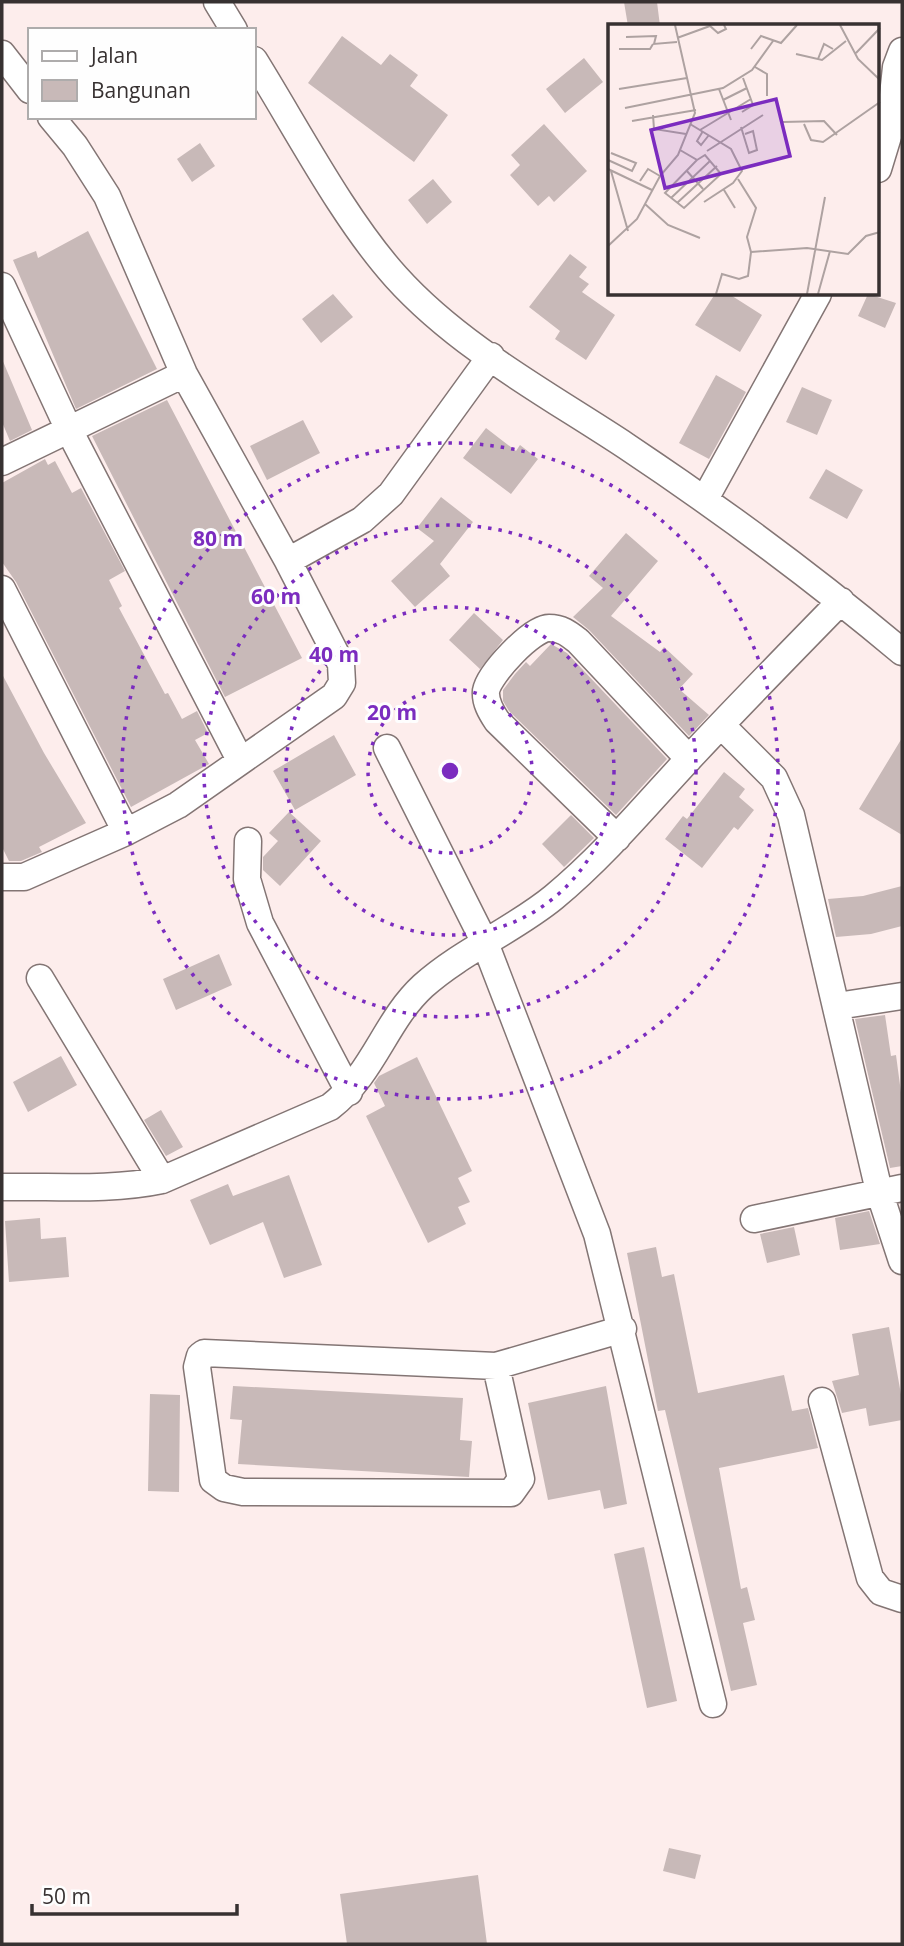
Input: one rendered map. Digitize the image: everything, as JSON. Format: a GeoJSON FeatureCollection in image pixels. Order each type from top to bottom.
{"type":"FeatureCollection","features":[{"type":"Feature","properties":{"kind":"street"},"geometry":{"type":"LineString","coordinates":[[217,2],[233,28]]}},
{"type":"Feature","properties":{"kind":"street"},"geometry":{"type":"LineString","coordinates":[[880,162],[889,133],[896,67],[902,51]]}},
{"type":"Feature","properties":{"kind":"street"},"geometry":{"type":"LineString","coordinates":[[2,54],[28,87]]}},
{"type":"Feature","properties":{"kind":"street"},"geometry":{"type":"LineString","coordinates":[[256,63],[358,226],[396,277],[435,314],[491,356],[705,499],[841,601],[902,652]]}},
{"type":"Feature","properties":{"kind":"street"},"geometry":{"type":"LineString","coordinates":[[2,877],[24,877],[126,832],[197,793],[334,696],[342,682],[341,664],[288,561],[184,374],[107,196],[75,146],[53,119]]}},
{"type":"Feature","properties":{"kind":"street"},"geometry":{"type":"LineString","coordinates":[[2,286],[69,430],[240,760]]}},
{"type":"Feature","properties":{"kind":"street"},"geometry":{"type":"LineString","coordinates":[[705,499],[817,296]]}},
{"type":"Feature","properties":{"kind":"street"},"geometry":{"type":"LineString","coordinates":[[288,561],[362,520],[391,494],[491,356]]}},
{"type":"Feature","properties":{"kind":"street"},"geometry":{"type":"LineString","coordinates":[[2,462],[184,374]]}},
{"type":"Feature","properties":{"kind":"street"},"geometry":{"type":"LineString","coordinates":[[2,589],[126,832]]}},
{"type":"Feature","properties":{"kind":"street"},"geometry":{"type":"LineString","coordinates":[[2,1187],[98,1188],[136,1186],[162,1180],[330,1107],[349,1092],[378,1053],[396,1020],[422,987],[553,898],[617,838],[721,724],[841,601]]}},
{"type":"Feature","properties":{"kind":"street"},"geometry":{"type":"LineString","coordinates":[[617,838],[496,721],[488,707],[486,691],[492,677],[531,635],[546,628],[563,630],[578,642],[689,759]]}},
{"type":"Feature","properties":{"kind":"street"},"geometry":{"type":"LineString","coordinates":[[721,724],[760,762],[783,795],[837,1006],[891,1189],[902,1261]]}},
{"type":"Feature","properties":{"kind":"street"},"geometry":{"type":"LineString","coordinates":[[387,748],[485,943],[597,1234],[623,1329],[713,1704]]}},
{"type":"Feature","properties":{"kind":"street"},"geometry":{"type":"LineString","coordinates":[[248,841],[247,879],[260,923],[349,1092]]}},
{"type":"Feature","properties":{"kind":"street"},"geometry":{"type":"LineString","coordinates":[[40,978],[162,1180]]}},
{"type":"Feature","properties":{"kind":"street"},"geometry":{"type":"LineString","coordinates":[[837,1006],[902,996]]}},
{"type":"Feature","properties":{"kind":"street"},"geometry":{"type":"LineString","coordinates":[[754,1219],[891,1189]]}},
{"type":"Feature","properties":{"kind":"street"},"geometry":{"type":"LineString","coordinates":[[496,1366],[521,1479],[511,1493],[243,1492],[224,1488],[213,1480],[197,1367],[200,1356],[204,1353],[496,1366],[623,1329]]}},
{"type":"Feature","properties":{"kind":"street"},"geometry":{"type":"LineString","coordinates":[[822,1401],[870,1578],[881,1591],[902,1599]]}},
{"type":"Feature","properties":{"kind":"building"},"geometry":{"type":"Polygon","coordinates":[[[624,2],[657,2],[660,24],[628,24],[624,2]]]}},
{"type":"Feature","properties":{"kind":"building"},"geometry":{"type":"Polygon","coordinates":[[[342,36],[381,65],[390,54],[418,75],[410,86],[448,115],[414,162],[308,83],[342,36]]]}},
{"type":"Feature","properties":{"kind":"building"},"geometry":{"type":"Polygon","coordinates":[[[584,58],[603,82],[565,113],[546,89],[584,58]]]}},
{"type":"Feature","properties":{"kind":"building"},"geometry":{"type":"Polygon","coordinates":[[[544,124],[587,171],[554,202],[549,196],[538,206],[510,175],[520,165],[511,155],[544,124]]]}},
{"type":"Feature","properties":{"kind":"building"},"geometry":{"type":"Polygon","coordinates":[[[200,143],[215,166],[192,182],[177,159],[200,143]]]}},
{"type":"Feature","properties":{"kind":"building"},"geometry":{"type":"Polygon","coordinates":[[[433,179],[452,202],[427,224],[408,200],[433,179]]]}},
{"type":"Feature","properties":{"kind":"building"},"geometry":{"type":"Polygon","coordinates":[[[88,231],[157,369],[76,409],[13,260],[36,251],[38,258],[88,231]]]}},
{"type":"Feature","properties":{"kind":"building"},"geometry":{"type":"Polygon","coordinates":[[[570,254],[587,267],[579,277],[589,284],[582,292],[615,315],[586,360],[555,339],[560,331],[529,307],[570,254]]]}},
{"type":"Feature","properties":{"kind":"building"},"geometry":{"type":"Polygon","coordinates":[[[333,294],[353,317],[321,343],[302,319],[333,294]]]}},
{"type":"Feature","properties":{"kind":"building"},"geometry":{"type":"Polygon","coordinates":[[[714,296],[732,296],[762,315],[740,352],[695,325],[714,296]]]}},
{"type":"Feature","properties":{"kind":"building"},"geometry":{"type":"Polygon","coordinates":[[[867,296],[896,303],[885,328],[858,316],[867,296]]]}},
{"type":"Feature","properties":{"kind":"building"},"geometry":{"type":"Polygon","coordinates":[[[2,359],[32,430],[10,441],[2,422],[2,359]]]}},
{"type":"Feature","properties":{"kind":"building"},"geometry":{"type":"Polygon","coordinates":[[[716,375],[746,392],[709,459],[679,443],[716,375]]]}},
{"type":"Feature","properties":{"kind":"building"},"geometry":{"type":"Polygon","coordinates":[[[802,387],[832,400],[817,435],[786,422],[802,387]]]}},
{"type":"Feature","properties":{"kind":"building"},"geometry":{"type":"Polygon","coordinates":[[[167,400],[302,658],[225,697],[92,436],[167,400]]]}},
{"type":"Feature","properties":{"kind":"building"},"geometry":{"type":"Polygon","coordinates":[[[303,420],[320,453],[267,480],[250,446],[303,420]]]}},
{"type":"Feature","properties":{"kind":"building"},"geometry":{"type":"Polygon","coordinates":[[[486,428],[516,451],[520,445],[538,459],[511,494],[463,458],[486,428]]]}},
{"type":"Feature","properties":{"kind":"building"},"geometry":{"type":"Polygon","coordinates":[[[45,459],[48,465],[55,461],[72,493],[81,488],[125,571],[109,580],[122,606],[119,608],[165,694],[168,693],[182,719],[197,711],[208,733],[195,740],[209,764],[131,807],[16,582],[2,562],[2,483],[45,459]]]}},
{"type":"Feature","properties":{"kind":"building"},"geometry":{"type":"Polygon","coordinates":[[[826,469],[863,490],[847,519],[809,498],[826,469]]]}},
{"type":"Feature","properties":{"kind":"building"},"geometry":{"type":"Polygon","coordinates":[[[441,497],[473,522],[440,564],[450,576],[415,607],[391,581],[434,541],[417,528],[441,497]]]}},
{"type":"Feature","properties":{"kind":"building"},"geometry":{"type":"Polygon","coordinates":[[[626,533],[658,561],[611,616],[660,652],[664,647],[693,674],[679,689],[709,715],[689,736],[589,630],[573,617],[603,588],[589,576],[626,533]]]}},
{"type":"Feature","properties":{"kind":"building"},"geometry":{"type":"Polygon","coordinates":[[[474,613],[503,640],[480,669],[449,640],[474,613]]]}},
{"type":"Feature","properties":{"kind":"building"},"geometry":{"type":"Polygon","coordinates":[[[551,644],[567,653],[667,759],[616,815],[509,711],[503,701],[503,690],[515,674],[526,662],[530,666],[551,644]]]}},
{"type":"Feature","properties":{"kind":"building"},"geometry":{"type":"Polygon","coordinates":[[[2,674],[44,753],[86,823],[39,847],[42,852],[21,861],[9,861],[2,847],[2,674]]]}},
{"type":"Feature","properties":{"kind":"building"},"geometry":{"type":"Polygon","coordinates":[[[334,735],[356,775],[295,810],[273,771],[334,735]]]}},
{"type":"Feature","properties":{"kind":"building"},"geometry":{"type":"Polygon","coordinates":[[[902,738],[902,835],[859,809],[902,738]]]}},
{"type":"Feature","properties":{"kind":"building"},"geometry":{"type":"Polygon","coordinates":[[[724,772],[745,789],[739,797],[754,810],[738,830],[734,827],[702,868],[665,839],[683,816],[687,819],[724,772]]]}},
{"type":"Feature","properties":{"kind":"building"},"geometry":{"type":"Polygon","coordinates":[[[289,812],[321,841],[280,886],[263,870],[263,857],[278,841],[269,833],[289,812]]]}},
{"type":"Feature","properties":{"kind":"building"},"geometry":{"type":"Polygon","coordinates":[[[571,815],[594,838],[564,867],[542,844],[571,815]]]}},
{"type":"Feature","properties":{"kind":"building"},"geometry":{"type":"Polygon","coordinates":[[[902,886],[902,926],[871,934],[836,937],[828,899],[863,896],[902,886]]]}},
{"type":"Feature","properties":{"kind":"building"},"geometry":{"type":"Polygon","coordinates":[[[219,954],[232,985],[176,1010],[163,979],[219,954]]]}},
{"type":"Feature","properties":{"kind":"building"},"geometry":{"type":"Polygon","coordinates":[[[885,1015],[891,1056],[896,1055],[902,1100],[902,1166],[890,1168],[855,1019],[885,1015]]]}},
{"type":"Feature","properties":{"kind":"building"},"geometry":{"type":"Polygon","coordinates":[[[61,1056],[77,1085],[28,1112],[13,1082],[61,1056]]]}},
{"type":"Feature","properties":{"kind":"building"},"geometry":{"type":"Polygon","coordinates":[[[417,1057],[472,1171],[458,1178],[470,1202],[458,1207],[466,1224],[428,1243],[366,1116],[385,1106],[374,1083],[379,1076],[417,1057]]]}},
{"type":"Feature","properties":{"kind":"building"},"geometry":{"type":"Polygon","coordinates":[[[161,1110],[183,1147],[166,1156],[144,1120],[161,1110]]]}},
{"type":"Feature","properties":{"kind":"building"},"geometry":{"type":"Polygon","coordinates":[[[289,1175],[322,1265],[284,1278],[263,1222],[210,1245],[190,1200],[228,1184],[233,1196],[289,1175]]]}},
{"type":"Feature","properties":{"kind":"building"},"geometry":{"type":"Polygon","coordinates":[[[869,1211],[880,1244],[840,1250],[835,1218],[869,1211]]]}},
{"type":"Feature","properties":{"kind":"building"},"geometry":{"type":"Polygon","coordinates":[[[40,1218],[41,1239],[66,1237],[69,1277],[9,1282],[5,1221],[40,1218]]]}},
{"type":"Feature","properties":{"kind":"building"},"geometry":{"type":"Polygon","coordinates":[[[794,1227],[800,1255],[767,1263],[760,1234],[794,1227]]]}},
{"type":"Feature","properties":{"kind":"building"},"geometry":{"type":"Polygon","coordinates":[[[656,1247],[662,1277],[674,1274],[698,1393],[784,1375],[792,1411],[808,1408],[818,1448],[719,1468],[741,1589],[747,1587],[755,1620],[743,1623],[757,1685],[731,1691],[665,1410],[658,1411],[627,1253],[656,1247]]]}},
{"type":"Feature","properties":{"kind":"building"},"geometry":{"type":"Polygon","coordinates":[[[889,1327],[902,1400],[902,1420],[869,1426],[866,1408],[842,1413],[832,1381],[859,1375],[852,1334],[889,1327]]]}},
{"type":"Feature","properties":{"kind":"building"},"geometry":{"type":"Polygon","coordinates":[[[233,1386],[463,1398],[460,1440],[472,1441],[469,1477],[238,1464],[242,1420],[230,1419],[233,1386]]]}},
{"type":"Feature","properties":{"kind":"building"},"geometry":{"type":"Polygon","coordinates":[[[606,1386],[627,1504],[604,1509],[600,1490],[548,1500],[528,1403],[606,1386]]]}},
{"type":"Feature","properties":{"kind":"building"},"geometry":{"type":"Polygon","coordinates":[[[150,1394],[180,1395],[179,1492],[148,1491],[150,1394]]]}},
{"type":"Feature","properties":{"kind":"building"},"geometry":{"type":"Polygon","coordinates":[[[644,1547],[677,1701],[647,1708],[614,1554],[644,1547]]]}},
{"type":"Feature","properties":{"kind":"building"},"geometry":{"type":"Polygon","coordinates":[[[669,1848],[701,1855],[695,1879],[663,1871],[669,1848]]]}},
{"type":"Feature","properties":{"kind":"building"},"geometry":{"type":"Polygon","coordinates":[[[478,1875],[487,1944],[347,1944],[340,1894],[478,1875]]]}}]}
